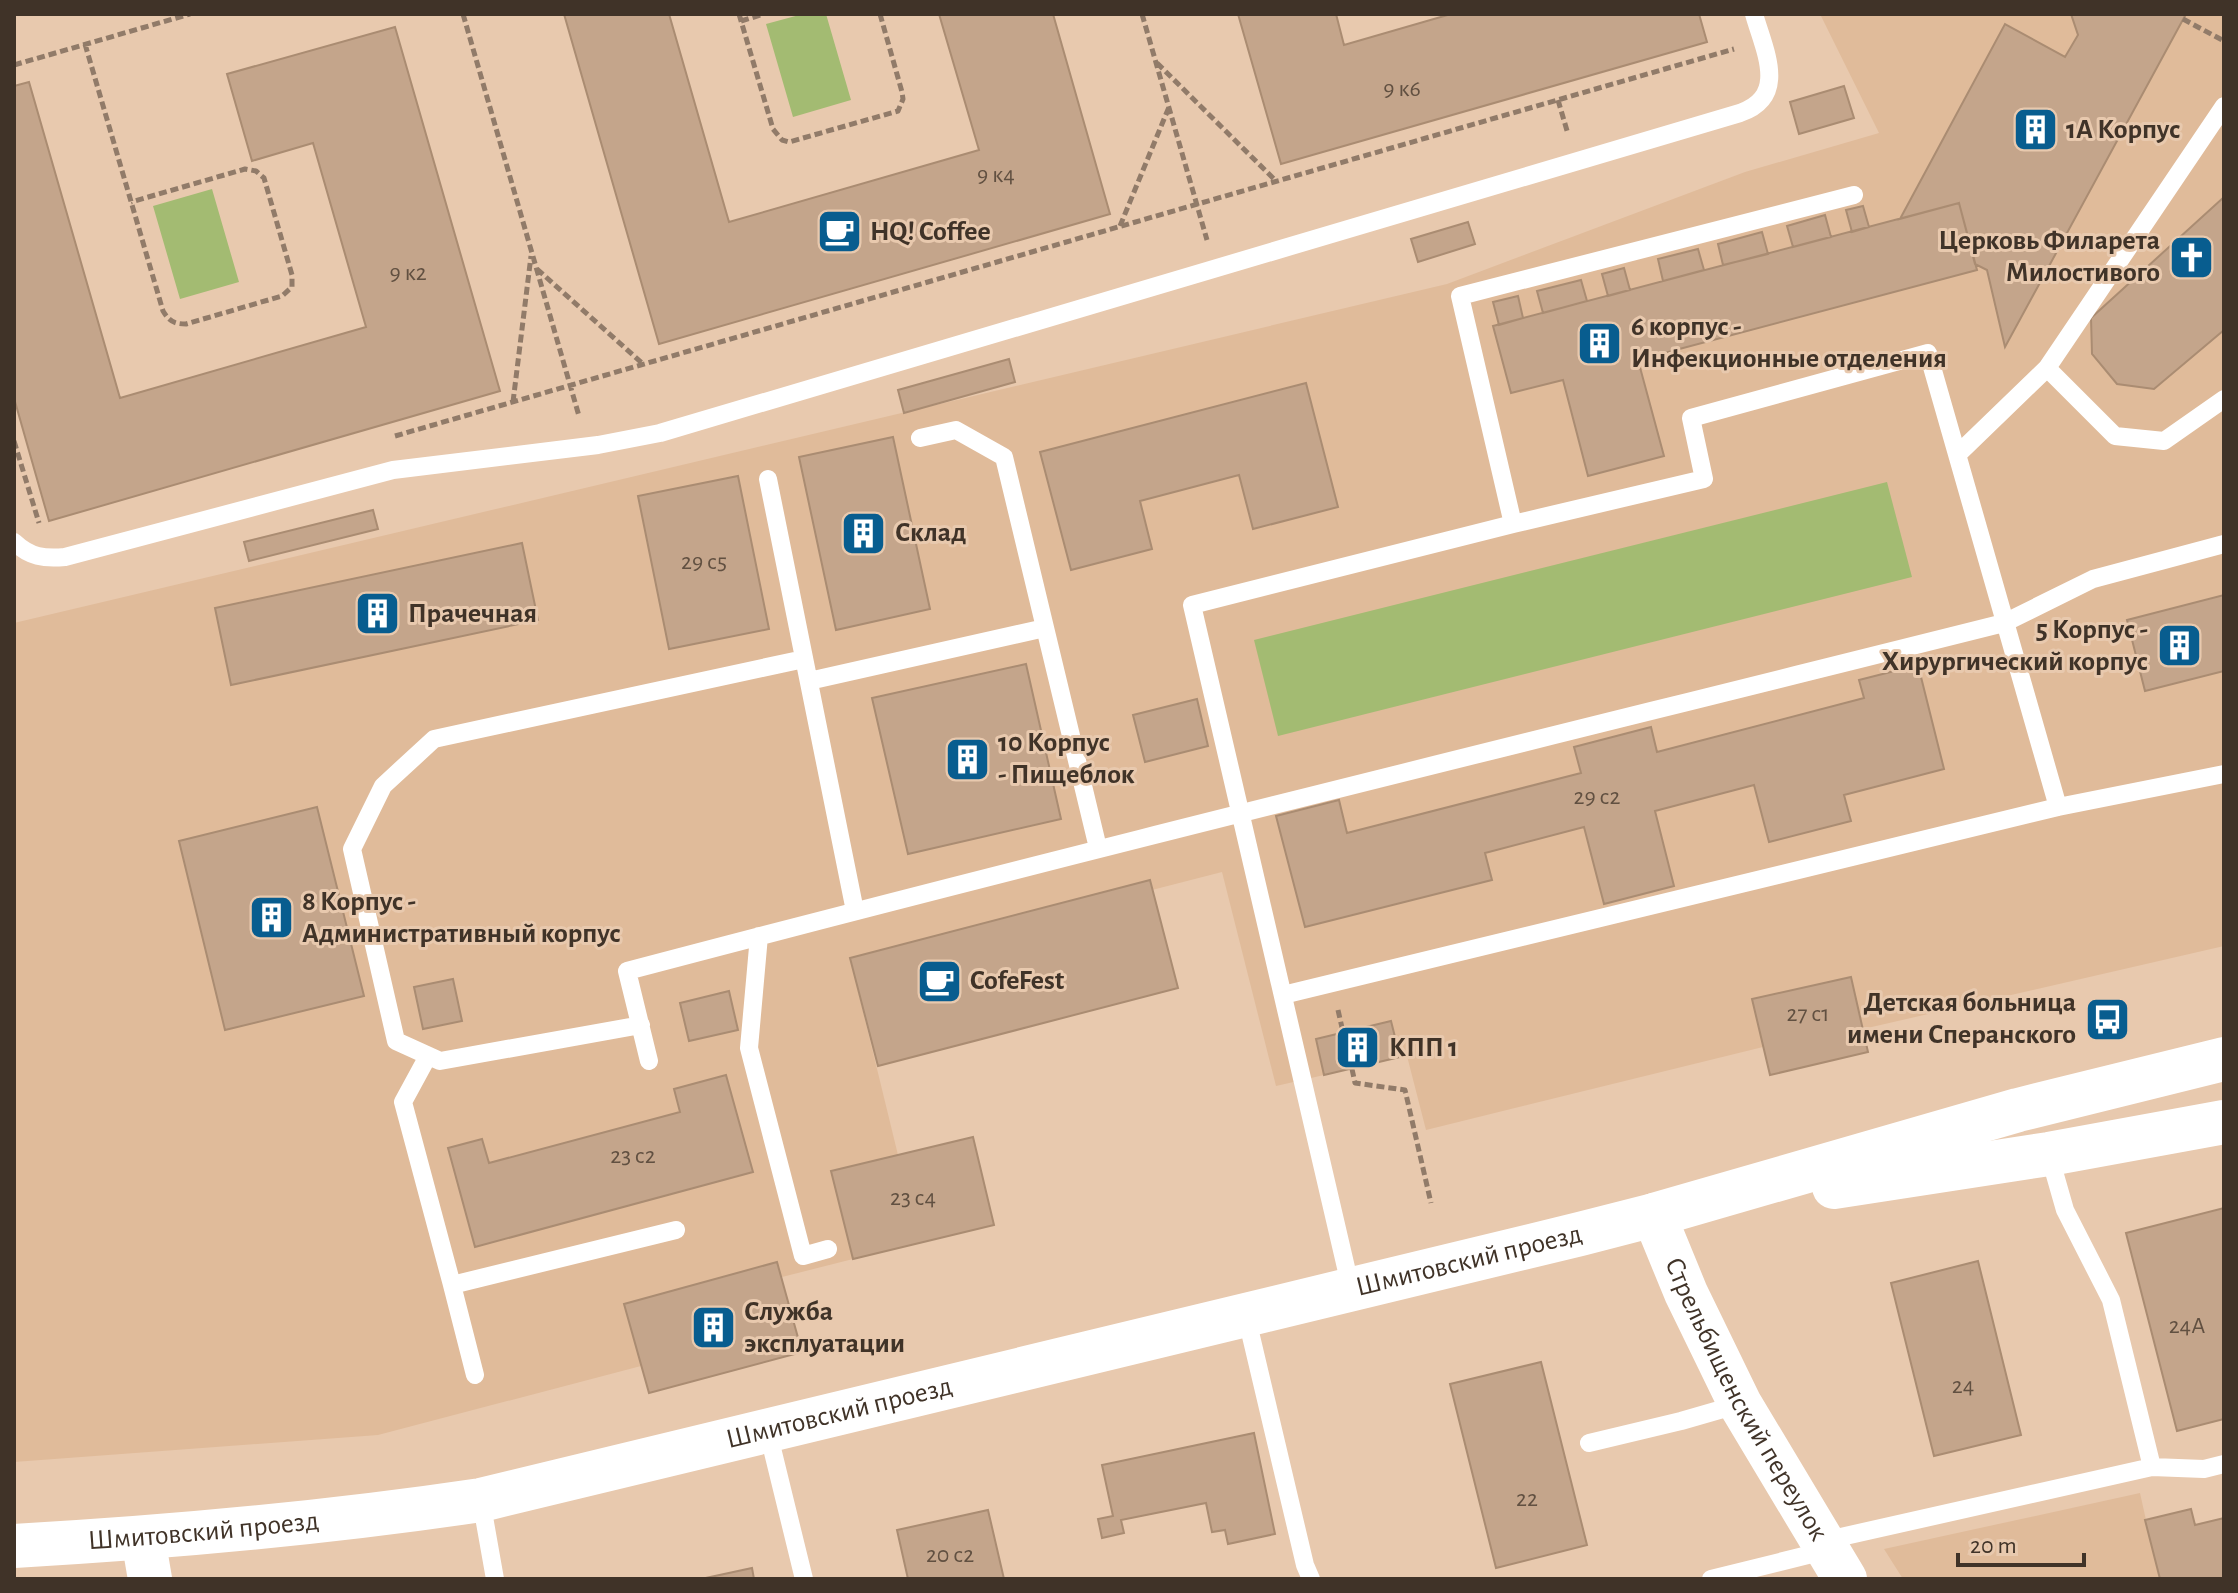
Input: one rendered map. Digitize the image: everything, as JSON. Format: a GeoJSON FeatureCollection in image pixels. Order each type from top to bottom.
{"type":"FeatureCollection","features":[{"type":"Feature","properties":{"kind":"main road","name":"Шмитовский проезд"},"geometry":{"type":"LineString","coordinates":[[14,1546],[147,1559],[385,1514],[481,1500],[1654,1215],[2018,1110],[2224,1059]]}},
{"type":"Feature","properties":{"kind":"main road","name":"Шмитовский проезд"},"geometry":{"type":"LineString","coordinates":[[1654,1215],[2049,1154],[2224,1122]]}},
{"type":"Feature","properties":{"kind":"main road","name":"Стрельбищенский переулок"},"geometry":{"type":"LineString","coordinates":[[1654,1215],[1686,1293],[1740,1404],[1832,1557]]}},
{"type":"Feature","properties":{"kind":"lane"},"geometry":{"type":"LineString","coordinates":[[14,542],[34,556],[46,559],[65,557],[393,470],[588,446],[660,433],[1751,110],[1766,94],[1770,78],[1754,14]]}},
{"type":"Feature","properties":{"kind":"lane"},"geometry":{"type":"LineString","coordinates":[[1958,454],[2047,368],[2224,106]]}},
{"type":"Feature","properties":{"kind":"lane"},"geometry":{"type":"LineString","coordinates":[[1513,524],[1460,296],[1854,195]]}},
{"type":"Feature","properties":{"kind":"lane"},"geometry":{"type":"LineString","coordinates":[[1351,1290],[1192,605],[1704,479],[1691,418],[1928,353],[2058,807]]}},
{"type":"Feature","properties":{"kind":"lane"},"geometry":{"type":"LineString","coordinates":[[2047,368],[2115,436],[2164,441],[2224,399]]}},
{"type":"Feature","properties":{"kind":"lane"},"geometry":{"type":"LineString","coordinates":[[920,438],[956,430],[1004,457],[1098,848]]}},
{"type":"Feature","properties":{"kind":"lane"},"geometry":{"type":"LineString","coordinates":[[768,479],[855,911]]}},
{"type":"Feature","properties":{"kind":"lane"},"geometry":{"type":"LineString","coordinates":[[649,1061],[627,971],[1098,848],[2004,623],[2093,579],[2224,544]]}},
{"type":"Feature","properties":{"kind":"lane"},"geometry":{"type":"LineString","coordinates":[[809,681],[1045,628]]}},
{"type":"Feature","properties":{"kind":"lane"},"geometry":{"type":"LineString","coordinates":[[641,1025],[440,1061],[396,1041],[352,849],[383,786],[434,739],[804,659]]}},
{"type":"Feature","properties":{"kind":"lane"},"geometry":{"type":"LineString","coordinates":[[1283,995],[2058,807],[2224,774]]}},
{"type":"Feature","properties":{"kind":"lane"},"geometry":{"type":"LineString","coordinates":[[759,936],[749,1048],[803,1256],[828,1249]]}},
{"type":"Feature","properties":{"kind":"lane"},"geometry":{"type":"LineString","coordinates":[[428,1056],[403,1102],[475,1375]]}},
{"type":"Feature","properties":{"kind":"lane"},"geometry":{"type":"LineString","coordinates":[[2049,1154],[2065,1210],[2111,1300],[2152,1467]]}},
{"type":"Feature","properties":{"kind":"lane"},"geometry":{"type":"LineString","coordinates":[[452,1285],[676,1230]]}},
{"type":"Feature","properties":{"kind":"lane"},"geometry":{"type":"LineString","coordinates":[[1246,1315],[1305,1565],[1311,1579]]}},
{"type":"Feature","properties":{"kind":"lane"},"geometry":{"type":"LineString","coordinates":[[1589,1443],[1740,1404]]}},
{"type":"Feature","properties":{"kind":"lane"},"geometry":{"type":"LineString","coordinates":[[768,1432],[804,1579]]}},
{"type":"Feature","properties":{"kind":"lane"},"geometry":{"type":"LineString","coordinates":[[1711,1579],[1832,1557],[2152,1467],[2204,1469],[2224,1464]]}},
{"type":"Feature","properties":{"kind":"lane"},"geometry":{"type":"LineString","coordinates":[[481,1500],[495,1579]]}},
{"type":"Feature","properties":{"kind":"path"},"geometry":{"type":"LineString","coordinates":[[14,65],[187,14]]}},
{"type":"Feature","properties":{"kind":"path"},"geometry":{"type":"LineString","coordinates":[[463,14],[588,446]]}},
{"type":"Feature","properties":{"kind":"path"},"geometry":{"type":"LineString","coordinates":[[764,14],[740,17],[773,129],[782,140],[789,142],[898,111],[903,99],[902,92],[880,14]]}},
{"type":"Feature","properties":{"kind":"path"},"geometry":{"type":"LineString","coordinates":[[1142,14],[1216,268]]}},
{"type":"Feature","properties":{"kind":"path"},"geometry":{"type":"LineString","coordinates":[[2183,19],[2224,41]]}},
{"type":"Feature","properties":{"kind":"path"},"geometry":{"type":"LineString","coordinates":[[383,440],[1762,41]]}},
{"type":"Feature","properties":{"kind":"path"},"geometry":{"type":"LineString","coordinates":[[85,44],[131,202],[163,311],[172,322],[186,324],[282,296],[292,287],[292,275],[264,178],[256,171],[245,169],[131,202]]}},
{"type":"Feature","properties":{"kind":"path"},"geometry":{"type":"LineString","coordinates":[[1156,62],[1277,182]]}},
{"type":"Feature","properties":{"kind":"path"},"geometry":{"type":"LineString","coordinates":[[1119,227],[1169,107]]}},
{"type":"Feature","properties":{"kind":"path"},"geometry":{"type":"LineString","coordinates":[[513,402],[531,252]]}},
{"type":"Feature","properties":{"kind":"path"},"geometry":{"type":"LineString","coordinates":[[537,268],[644,364]]}},
{"type":"Feature","properties":{"kind":"path"},"geometry":{"type":"LineString","coordinates":[[14,441],[40,527]]}},
{"type":"Feature","properties":{"kind":"path"},"geometry":{"type":"LineString","coordinates":[[1352,1069],[1355,1083],[1405,1090],[1431,1203]]}},
{"type":"Feature","properties":{"kind":"shaded area"},"geometry":{"type":"Polygon","coordinates":[[[1820,14],[2224,14],[2224,946],[1863,1029],[1850,977],[1753,999],[1763,1047],[1426,1130],[1407,1056],[1276,1086],[1222,872],[1152,890],[1149,880],[850,958],[898,1155],[832,1171],[853,1259],[782,1277],[777,1263],[625,1305],[641,1366],[378,1435],[14,1462],[14,623],[1447,284],[1745,172],[1879,133],[1820,14]]]}},
{"type":"Feature","properties":{"kind":"shaded area"},"geometry":{"type":"Polygon","coordinates":[[[2140,1493],[2146,1520],[2191,1509],[2195,1525],[2224,1518],[2224,1579],[1903,1579],[1884,1549],[2140,1493]]]}},
{"type":"Feature","properties":{"kind":"green space"},"geometry":{"type":"Polygon","coordinates":[[[803,14],[826,14],[851,100],[793,117],[766,24],[803,14]]]}},
{"type":"Feature","properties":{"kind":"green space"},"geometry":{"type":"Polygon","coordinates":[[[212,189],[239,282],[180,299],[153,206],[212,189]]]}},
{"type":"Feature","properties":{"kind":"green space"},"geometry":{"type":"Polygon","coordinates":[[[1887,482],[1912,577],[1278,736],[1254,640],[1887,482]]]}},
{"type":"Feature","properties":{"kind":"building"},"geometry":{"type":"Polygon","coordinates":[[[564,14],[669,14],[729,222],[979,150],[939,14],[1053,14],[1110,214],[659,344],[564,14]]]}},
{"type":"Feature","properties":{"kind":"building"},"geometry":{"type":"Polygon","coordinates":[[[1238,14],[1336,14],[1344,45],[1451,14],[1699,14],[1707,42],[1281,164],[1238,14]]]}},
{"type":"Feature","properties":{"kind":"building","name":"1А Корпус"},"geometry":{"type":"Polygon","coordinates":[[[2071,14],[2186,14],[2005,347],[1987,270],[1975,264],[1959,203],[1900,219],[2005,24],[2065,57],[2078,35],[2071,14]]]}},
{"type":"Feature","properties":{"kind":"building"},"geometry":{"type":"Polygon","coordinates":[[[395,27],[500,391],[49,521],[14,398],[14,86],[29,82],[120,398],[366,327],[313,143],[252,161],[227,74],[395,27]]]}},
{"type":"Feature","properties":{"kind":"building"},"geometry":{"type":"Polygon","coordinates":[[[1844,86],[1854,118],[1799,134],[1790,102],[1844,86]]]}},
{"type":"Feature","properties":{"kind":"building","name":"Церковь Филарета Милостивого"},"geometry":{"type":"Polygon","coordinates":[[[2224,197],[2224,330],[2154,389],[2117,384],[2092,354],[2091,318],[2224,197]]]}},
{"type":"Feature","properties":{"kind":"building","name":"6 корпус - Инфекционные отделения"},"geometry":{"type":"Polygon","coordinates":[[[1959,203],[1977,270],[1638,360],[1664,456],[1588,476],[1563,380],[1511,393],[1493,326],[1959,203]]]}},
{"type":"Feature","properties":{"kind":"building"},"geometry":{"type":"Polygon","coordinates":[[[1863,206],[1869,227],[1852,232],[1846,210],[1863,206]]]}},
{"type":"Feature","properties":{"kind":"building"},"geometry":{"type":"Polygon","coordinates":[[[1825,215],[1831,237],[1793,247],[1787,226],[1825,215]]]}},
{"type":"Feature","properties":{"kind":"building"},"geometry":{"type":"Polygon","coordinates":[[[1468,222],[1475,244],[1418,262],[1411,239],[1468,222]]]}},
{"type":"Feature","properties":{"kind":"building"},"geometry":{"type":"Polygon","coordinates":[[[1762,232],[1768,254],[1723,265],[1718,244],[1762,232]]]}},
{"type":"Feature","properties":{"kind":"building"},"geometry":{"type":"Polygon","coordinates":[[[1698,249],[1704,270],[1663,281],[1658,259],[1698,249]]]}},
{"type":"Feature","properties":{"kind":"building"},"geometry":{"type":"Polygon","coordinates":[[[1624,268],[1630,290],[1608,296],[1602,274],[1624,268]]]}},
{"type":"Feature","properties":{"kind":"building"},"geometry":{"type":"Polygon","coordinates":[[[1581,280],[1587,301],[1543,313],[1537,291],[1581,280]]]}},
{"type":"Feature","properties":{"kind":"building"},"geometry":{"type":"Polygon","coordinates":[[[1518,296],[1523,318],[1499,325],[1493,302],[1518,296]]]}},
{"type":"Feature","properties":{"kind":"building"},"geometry":{"type":"Polygon","coordinates":[[[1009,359],[1015,382],[904,413],[898,390],[1009,359]]]}},
{"type":"Feature","properties":{"kind":"building"},"geometry":{"type":"Polygon","coordinates":[[[1306,383],[1338,507],[1253,529],[1239,475],[1140,501],[1152,549],[1071,570],[1040,452],[1306,383]]]}},
{"type":"Feature","properties":{"kind":"building","name":"Склад"},"geometry":{"type":"Polygon","coordinates":[[[893,437],[930,609],[836,630],[799,457],[893,437]]]}},
{"type":"Feature","properties":{"kind":"building"},"geometry":{"type":"Polygon","coordinates":[[[738,476],[769,629],[669,649],[638,496],[738,476]]]}},
{"type":"Feature","properties":{"kind":"building"},"geometry":{"type":"Polygon","coordinates":[[[373,510],[378,529],[249,561],[244,542],[373,510]]]}},
{"type":"Feature","properties":{"kind":"building","name":"Прачечная"},"geometry":{"type":"Polygon","coordinates":[[[522,543],[538,620],[231,685],[215,608],[522,543]]]}},
{"type":"Feature","properties":{"kind":"building","name":"5 Корпус - Хирургический корпус"},"geometry":{"type":"Polygon","coordinates":[[[2224,595],[2224,671],[2145,691],[2127,620],[2224,595]]]}},
{"type":"Feature","properties":{"kind":"building","name":"10 Корпус - Пищеблок"},"geometry":{"type":"Polygon","coordinates":[[[1026,664],[1061,819],[908,854],[872,698],[1026,664]]]}},
{"type":"Feature","properties":{"kind":"building"},"geometry":{"type":"Polygon","coordinates":[[[1918,665],[1944,769],[1844,795],[1851,821],[1769,842],[1754,785],[1655,811],[1674,886],[1604,904],[1584,827],[1485,853],[1492,880],[1305,927],[1276,816],[1339,800],[1347,833],[1581,773],[1574,747],[1651,727],[1657,752],[1864,698],[1859,680],[1918,665]]]}},
{"type":"Feature","properties":{"kind":"building"},"geometry":{"type":"Polygon","coordinates":[[[1197,699],[1208,746],[1145,762],[1133,715],[1197,699]]]}},
{"type":"Feature","properties":{"kind":"building","name":"8 Корпус - Административный корпус"},"geometry":{"type":"Polygon","coordinates":[[[317,807],[364,996],[225,1030],[179,841],[317,807]]]}},
{"type":"Feature","properties":{"kind":"building"},"geometry":{"type":"Polygon","coordinates":[[[1150,880],[1178,988],[878,1066],[850,958],[1150,880]]]}},
{"type":"Feature","properties":{"kind":"building"},"geometry":{"type":"Polygon","coordinates":[[[1851,977],[1868,1052],[1770,1075],[1752,999],[1851,977]]]}},
{"type":"Feature","properties":{"kind":"building"},"geometry":{"type":"Polygon","coordinates":[[[453,979],[462,1021],[423,1029],[414,987],[453,979]]]}},
{"type":"Feature","properties":{"kind":"building"},"geometry":{"type":"Polygon","coordinates":[[[729,991],[738,1030],[689,1041],[680,1003],[729,991]]]}},
{"type":"Feature","properties":{"kind":"building","name":"КПП 1"},"geometry":{"type":"Polygon","coordinates":[[[1391,1021],[1400,1057],[1324,1075],[1316,1039],[1391,1021]]]}},
{"type":"Feature","properties":{"kind":"building"},"geometry":{"type":"Polygon","coordinates":[[[726,1075],[753,1172],[475,1247],[448,1148],[482,1139],[489,1163],[680,1112],[674,1089],[726,1075]]]}},
{"type":"Feature","properties":{"kind":"building"},"geometry":{"type":"Polygon","coordinates":[[[973,1137],[994,1225],[853,1259],[831,1171],[973,1137]]]}},
{"type":"Feature","properties":{"kind":"building"},"geometry":{"type":"Polygon","coordinates":[[[2224,1208],[2224,1419],[2177,1431],[2126,1233],[2224,1208]]]}},
{"type":"Feature","properties":{"kind":"building"},"geometry":{"type":"Polygon","coordinates":[[[1978,1261],[2021,1435],[1934,1456],[1891,1283],[1978,1261]]]}},
{"type":"Feature","properties":{"kind":"building","name":"Служба эксплуатации"},"geometry":{"type":"Polygon","coordinates":[[[777,1262],[802,1352],[649,1393],[624,1304],[777,1262]]]}},
{"type":"Feature","properties":{"kind":"building"},"geometry":{"type":"Polygon","coordinates":[[[1541,1362],[1587,1545],[1496,1568],[1450,1384],[1541,1362]]]}},
{"type":"Feature","properties":{"kind":"building"},"geometry":{"type":"Polygon","coordinates":[[[1254,1433],[1275,1534],[1228,1544],[1225,1530],[1212,1532],[1206,1503],[1121,1520],[1124,1533],[1102,1538],[1098,1519],[1113,1516],[1102,1465],[1254,1433]]]}},
{"type":"Feature","properties":{"kind":"building"},"geometry":{"type":"Polygon","coordinates":[[[2191,1509],[2195,1525],[2224,1518],[2224,1579],[2160,1579],[2145,1520],[2191,1509]]]}},
{"type":"Feature","properties":{"kind":"building"},"geometry":{"type":"Polygon","coordinates":[[[988,1510],[1004,1579],[908,1579],[897,1530],[988,1510]]]}},
{"type":"Feature","properties":{"kind":"building"},"geometry":{"type":"Polygon","coordinates":[[[752,1568],[754,1579],[701,1579],[752,1568]]]}},
{"type":"Feature","properties":{"kind":"place","name":"1А Корпус"},"geometry":{"type":"Point","coordinates":[2035,130]}},
{"type":"Feature","properties":{"kind":"place","name":"HQ! Coffee"},"geometry":{"type":"Point","coordinates":[839,232]}},
{"type":"Feature","properties":{"kind":"place","name":"Церковь Филарета Милостивого"},"geometry":{"type":"Point","coordinates":[2191,257]}},
{"type":"Feature","properties":{"kind":"place","name":"6 корпус - Инфекционные отделения"},"geometry":{"type":"Point","coordinates":[1600,343]}},
{"type":"Feature","properties":{"kind":"place","name":"Склад"},"geometry":{"type":"Point","coordinates":[864,533]}},
{"type":"Feature","properties":{"kind":"place","name":"Прачечная"},"geometry":{"type":"Point","coordinates":[377,614]}},
{"type":"Feature","properties":{"kind":"place","name":"5 Корпус - Хирургический корпус"},"geometry":{"type":"Point","coordinates":[2179,646]}},
{"type":"Feature","properties":{"kind":"place","name":"10 Корпус - Пищеблок"},"geometry":{"type":"Point","coordinates":[967,759]}},
{"type":"Feature","properties":{"kind":"place","name":"8 Корпус - Административный корпус"},"geometry":{"type":"Point","coordinates":[271,918]}},
{"type":"Feature","properties":{"kind":"place","name":"CofeFest"},"geometry":{"type":"Point","coordinates":[939,981]}},
{"type":"Feature","properties":{"kind":"place","name":"Детская больница имени Сперанского"},"geometry":{"type":"Point","coordinates":[2107,1019]}},
{"type":"Feature","properties":{"kind":"place","name":"КПП 1"},"geometry":{"type":"Point","coordinates":[1358,1048]}},
{"type":"Feature","properties":{"kind":"place","name":"Служба эксплуатации"},"geometry":{"type":"Point","coordinates":[713,1328]}}]}
